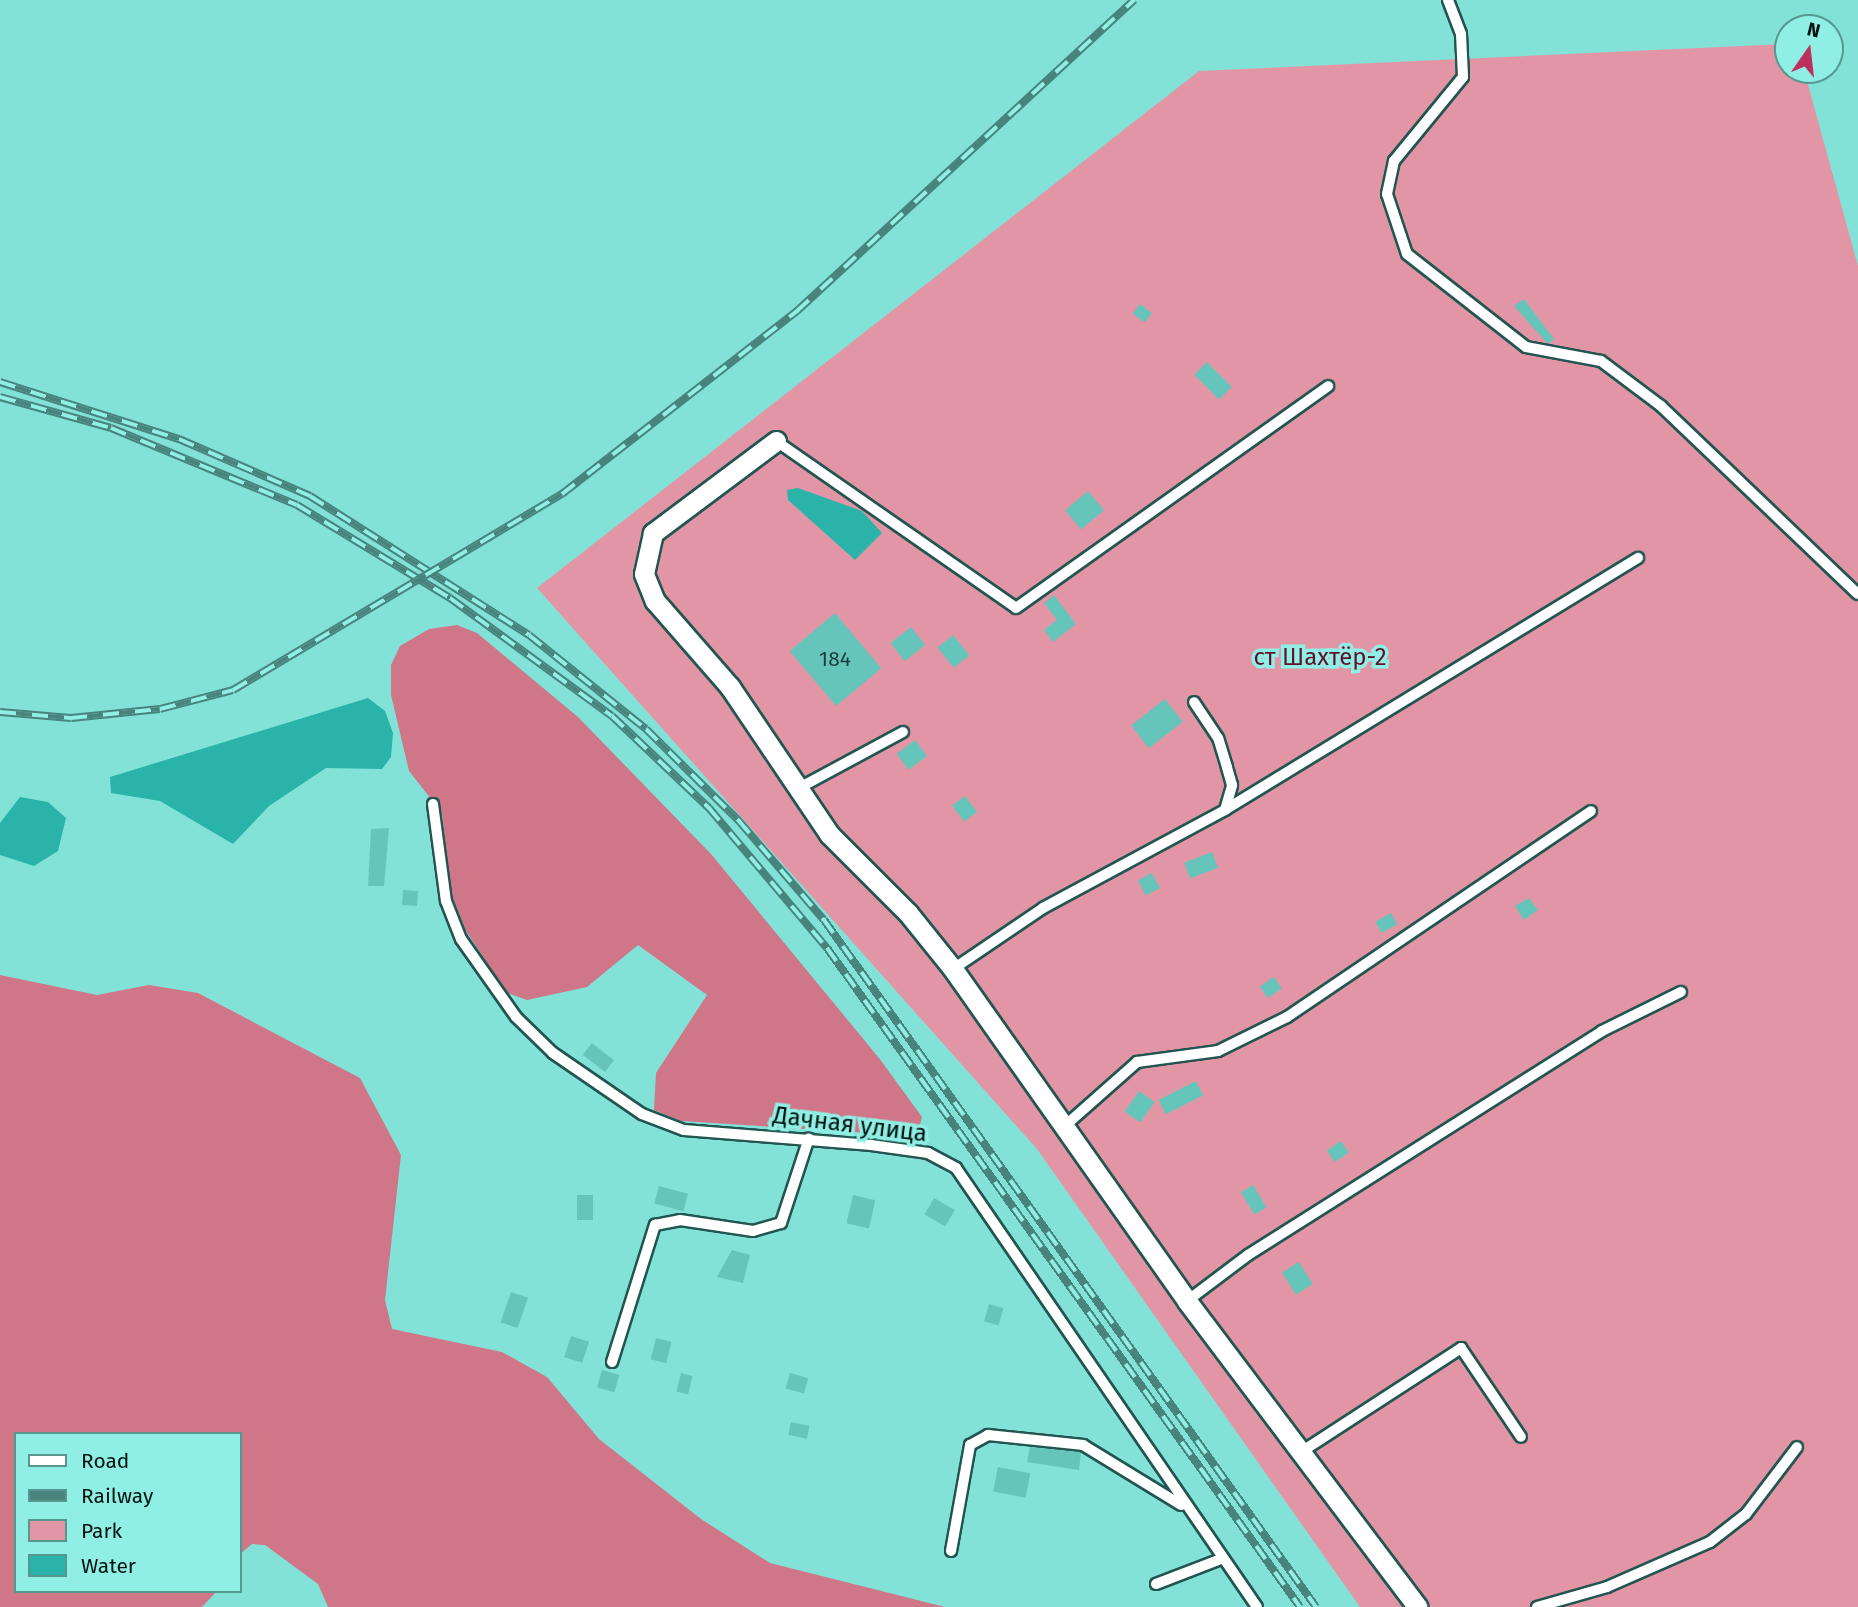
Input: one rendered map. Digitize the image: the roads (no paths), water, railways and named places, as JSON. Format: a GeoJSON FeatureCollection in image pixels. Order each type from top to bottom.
{"type":"FeatureCollection","features":[{"type":"Feature","properties":{"kind":"street"},"geometry":{"type":"LineString","coordinates":[[776,441],[653,533],[644,573],[654,601],[730,687],[829,834],[908,913],[953,969],[1067,1124],[1187,1301],[1418,1607]]}},
{"type":"Feature","properties":{"kind":"lane"},"geometry":{"type":"LineString","coordinates":[[1448,0],[1461,34],[1463,77],[1425,131],[1394,162],[1387,194],[1407,254],[1457,299],[1526,346],[1601,361],[1641,391],[1858,594]]}},
{"type":"Feature","properties":{"kind":"lane"},"geometry":{"type":"LineString","coordinates":[[776,441],[1016,607],[1328,386]]}},
{"type":"Feature","properties":{"kind":"lane"},"geometry":{"type":"LineString","coordinates":[[953,969],[1043,908],[1225,810],[1638,558]]}},
{"type":"Feature","properties":{"kind":"lane"},"geometry":{"type":"LineString","coordinates":[[1194,702],[1218,738],[1227,767],[1232,785],[1225,810]]}},
{"type":"Feature","properties":{"kind":"lane"},"geometry":{"type":"LineString","coordinates":[[800,788],[903,732]]}},
{"type":"Feature","properties":{"kind":"lane","name":"Дачная улица"},"geometry":{"type":"LineString","coordinates":[[433,804],[446,901],[461,939],[516,1017],[553,1054],[665,1124],[928,1153],[956,1168],[1185,1508],[1257,1607]]}},
{"type":"Feature","properties":{"kind":"lane"},"geometry":{"type":"LineString","coordinates":[[1067,1124],[1137,1062],[1218,1051],[1287,1017],[1591,811]]}},
{"type":"Feature","properties":{"kind":"lane"},"geometry":{"type":"LineString","coordinates":[[1187,1301],[1248,1255],[1602,1031],[1681,992]]}},
{"type":"Feature","properties":{"kind":"lane"},"geometry":{"type":"LineString","coordinates":[[612,1362],[655,1225],[680,1220],[753,1231],[780,1223],[809,1138]]}},
{"type":"Feature","properties":{"kind":"lane"},"geometry":{"type":"LineString","coordinates":[[1301,1452],[1461,1348],[1521,1437]]}},
{"type":"Feature","properties":{"kind":"lane"},"geometry":{"type":"LineString","coordinates":[[951,1551],[970,1445],[988,1434],[1083,1445],[1185,1508]]}},
{"type":"Feature","properties":{"kind":"lane"},"geometry":{"type":"LineString","coordinates":[[1537,1607],[1606,1587],[1710,1542],[1746,1514],[1797,1447]]}},
{"type":"Feature","properties":{"kind":"lane"},"geometry":{"type":"LineString","coordinates":[[1156,1584],[1221,1559]]}},
{"type":"Feature","properties":{"kind":"water"},"geometry":{"type":"Polygon","coordinates":[[[798,488],[862,511],[882,533],[855,560],[788,500],[787,490],[798,488]]]}},
{"type":"Feature","properties":{"kind":"water"},"geometry":{"type":"Polygon","coordinates":[[[368,698],[385,711],[393,733],[391,757],[382,769],[326,768],[269,806],[233,844],[160,801],[111,793],[110,777],[368,698]]]}},
{"type":"Feature","properties":{"kind":"water"},"geometry":{"type":"Polygon","coordinates":[[[20,797],[48,802],[66,818],[58,851],[34,866],[0,855],[0,823],[20,797]]]}},
{"type":"Feature","properties":{"kind":"railway"},"geometry":{"type":"LineString","coordinates":[[0,712],[71,718],[160,709],[233,690],[562,494],[797,311],[1134,0]]}},
{"type":"Feature","properties":{"kind":"railway"},"geometry":{"type":"LineString","coordinates":[[0,382],[179,439],[310,496],[529,635],[646,729],[739,821],[824,920],[1316,1607]]}},
{"type":"Feature","properties":{"kind":"railway"},"geometry":{"type":"LineString","coordinates":[[0,397],[111,428],[297,505],[450,598],[612,716],[709,808],[827,948],[1300,1607]]}},
{"type":"Feature","properties":{"kind":"park label","name":"ст Шахтёр-2"},"geometry":{"type":"Point","coordinates":[1320,658]}}]}
